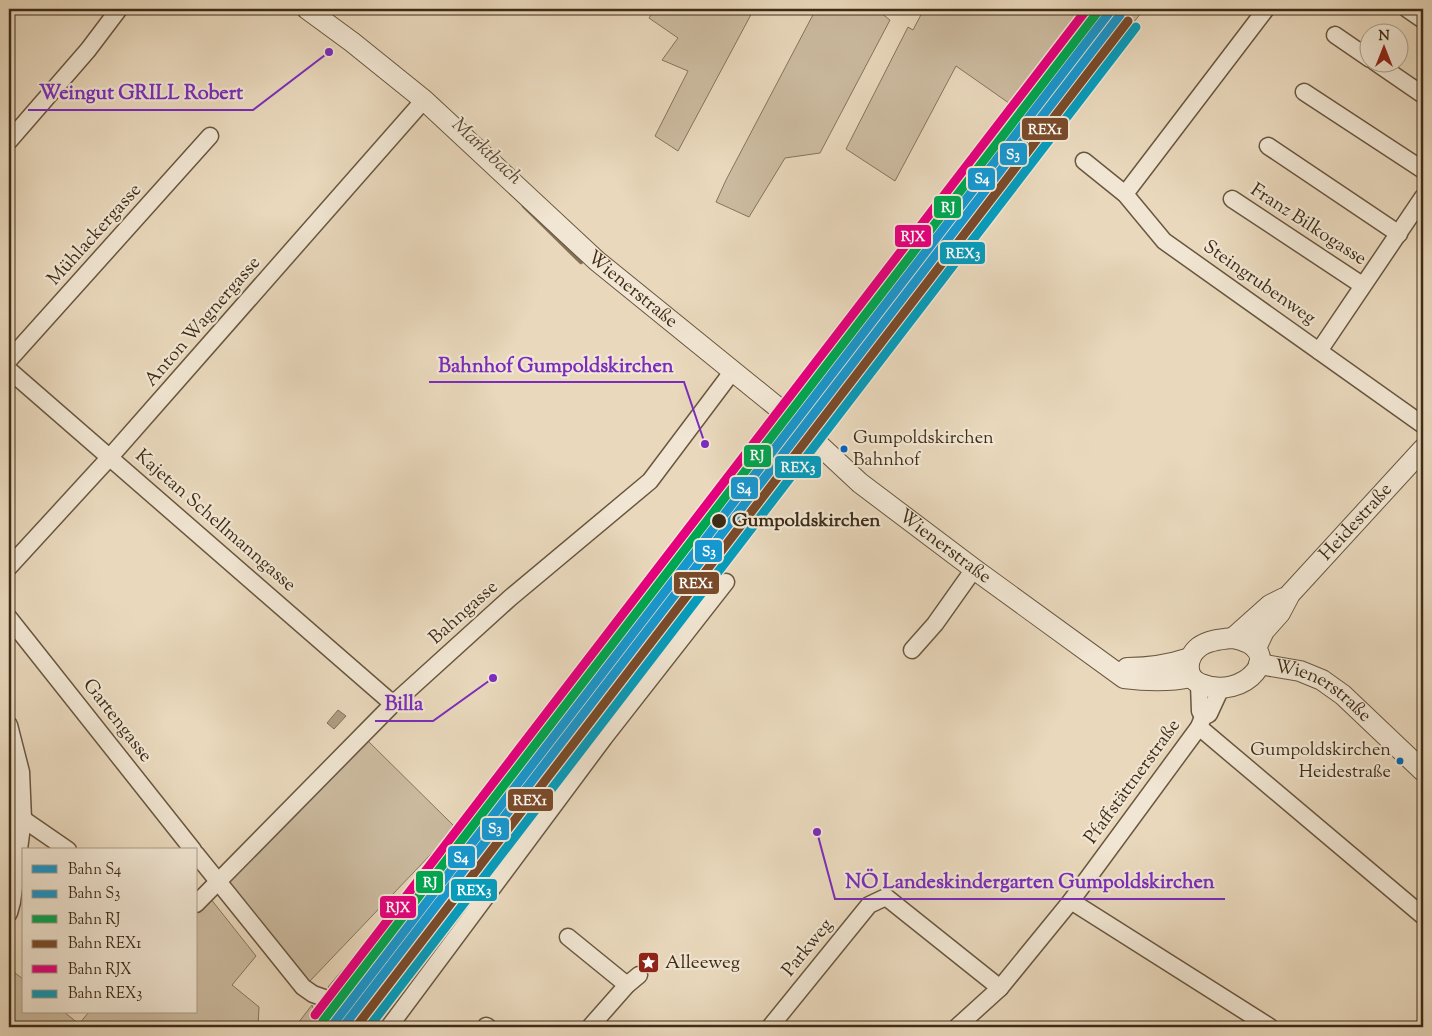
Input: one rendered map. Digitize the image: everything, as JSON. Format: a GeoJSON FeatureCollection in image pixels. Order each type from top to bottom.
{"type":"FeatureCollection","features":[{"type":"Feature","properties":{"kind":"street"},"geometry":{"type":"LineString","coordinates":[[9,141],[88,50],[119,9]]}},
{"type":"Feature","properties":{"kind":"street","name":"Wienerstraße"},"geometry":{"type":"LineString","coordinates":[[307,9],[352,42],[597,261],[787,415],[860,483],[974,569],[1124,678],[1146,681],[1172,681],[1193,673]]}},
{"type":"Feature","properties":{"kind":"street"},"geometry":{"type":"LineString","coordinates":[[1125,194],[1266,9]]}},
{"type":"Feature","properties":{"kind":"street"},"geometry":{"type":"LineString","coordinates":[[1407,9],[1423,20]]}},
{"type":"Feature","properties":{"kind":"street"},"geometry":{"type":"LineString","coordinates":[[1335,35],[1360,52]]}},
{"type":"Feature","properties":{"kind":"street"},"geometry":{"type":"LineString","coordinates":[[1390,72],[1423,95]]}},
{"type":"Feature","properties":{"kind":"street"},"geometry":{"type":"LineString","coordinates":[[1304,92],[1423,170]]}},
{"type":"Feature","properties":{"kind":"street","name":"Anton Wagnergasse"},"geometry":{"type":"LineString","coordinates":[[9,568],[110,457],[421,104]]}},
{"type":"Feature","properties":{"kind":"street","name":"Mühlackergasse"},"geometry":{"type":"LineString","coordinates":[[9,360],[210,136]]}},
{"type":"Feature","properties":{"kind":"street"},"geometry":{"type":"LineString","coordinates":[[1268,146],[1399,234]]}},
{"type":"Feature","properties":{"kind":"street","name":"Steingrubenweg"},"geometry":{"type":"LineString","coordinates":[[1084,161],[1125,194],[1164,241],[1423,425]]}},
{"type":"Feature","properties":{"kind":"street","name":"Franz Bilkogasse"},"geometry":{"type":"LineString","coordinates":[[1319,350],[1423,197]]}},
{"type":"Feature","properties":{"kind":"street","name":"Franz Bilkogasse"},"geometry":{"type":"LineString","coordinates":[[1232,199],[1362,285]]}},
{"type":"Feature","properties":{"kind":"street","name":"Kajetan Schellmanngasse"},"geometry":{"type":"LineString","coordinates":[[9,370],[393,704]]}},
{"type":"Feature","properties":{"kind":"street","name":"Bahngasse"},"geometry":{"type":"LineString","coordinates":[[198,902],[393,704],[510,598],[650,481],[732,372]]}},
{"type":"Feature","properties":{"kind":"street","name":"Heidestraße"},"geometry":{"type":"LineString","coordinates":[[1258,656],[1264,631],[1280,613],[1290,594],[1423,449]]}},
{"type":"Feature","properties":{"kind":"street"},"geometry":{"type":"LineString","coordinates":[[912,650],[935,624],[974,569]]}},
{"type":"Feature","properties":{"kind":"street"},"geometry":{"type":"LineString","coordinates":[[389,1027],[604,738],[726,582]]}},
{"type":"Feature","properties":{"kind":"street","name":"Heidestraße"},"geometry":{"type":"LineString","coordinates":[[1233,638],[1270,605],[1290,594]]}},
{"type":"Feature","properties":{"kind":"street","name":"Gartengasse"},"geometry":{"type":"LineString","coordinates":[[9,618],[191,848]]}},
{"type":"Feature","properties":{"kind":"street","name":"Wienerstraße"},"geometry":{"type":"LineString","coordinates":[[1193,673],[1200,647],[1217,640],[1233,638],[1245,641],[1258,656],[1322,680],[1343,695],[1423,771]]}},
{"type":"Feature","properties":{"kind":"street","name":"Wienerstraße"},"geometry":{"type":"LineString","coordinates":[[1193,673],[1211,688],[1241,684],[1254,675],[1258,656]]}},
{"type":"Feature","properties":{"kind":"street","name":"Pfaffstättnerstraße"},"geometry":{"type":"LineString","coordinates":[[1193,673],[1201,722]]}},
{"type":"Feature","properties":{"kind":"street","name":"Pfaffstättnerstraße"},"geometry":{"type":"LineString","coordinates":[[958,1027],[1000,988],[1071,901],[1201,722],[1209,714],[1222,688]]}},
{"type":"Feature","properties":{"kind":"street"},"geometry":{"type":"LineString","coordinates":[[1201,722],[1423,916]]}},
{"type":"Feature","properties":{"kind":"street"},"geometry":{"type":"LineString","coordinates":[[9,725],[21,772],[23,819],[9,913]]}},
{"type":"Feature","properties":{"kind":"street"},"geometry":{"type":"LineString","coordinates":[[23,819],[65,848]]}},
{"type":"Feature","properties":{"kind":"street"},"geometry":{"type":"LineString","coordinates":[[198,856],[303,987],[313,994],[330,1000]]}},
{"type":"Feature","properties":{"kind":"street","name":"Parkweg"},"geometry":{"type":"LineString","coordinates":[[770,1027],[869,905],[886,897],[1000,988]]}},
{"type":"Feature","properties":{"kind":"street"},"geometry":{"type":"LineString","coordinates":[[1071,901],[1270,1027]]}},
{"type":"Feature","properties":{"kind":"street"},"geometry":{"type":"LineString","coordinates":[[568,937],[633,980],[590,1027]]}},
{"type":"Feature","properties":{"kind":"shaded area"},"geometry":{"type":"Polygon","coordinates":[[[655,9],[754,9],[678,151],[655,136],[688,71],[662,60],[678,38],[649,18],[655,9]]]}},
{"type":"Feature","properties":{"kind":"shaded area"},"geometry":{"type":"Polygon","coordinates":[[[816,9],[876,9],[890,20],[820,153],[785,158],[749,217],[716,202],[816,9]]]}},
{"type":"Feature","properties":{"kind":"shaded area"},"geometry":{"type":"Polygon","coordinates":[[[924,9],[1089,9],[1016,108],[956,66],[895,181],[846,149],[908,27],[913,30],[924,9]]]}},
{"type":"Feature","properties":{"kind":"shaded area"},"geometry":{"type":"Polygon","coordinates":[[[1121,9],[1144,9],[1080,92],[1069,117],[1059,112],[816,418],[809,413],[1121,9]]]}},
{"type":"Feature","properties":{"kind":"shaded area"},"geometry":{"type":"Polygon","coordinates":[[[338,710],[346,716],[334,729],[327,723],[338,710]]]}},
{"type":"Feature","properties":{"kind":"shaded area"},"geometry":{"type":"Polygon","coordinates":[[[365,738],[456,828],[309,982],[228,881],[365,738]]]}},
{"type":"Feature","properties":{"kind":"shaded area"},"geometry":{"type":"Polygon","coordinates":[[[415,884],[418,886],[335,995],[328,987],[415,884]]]}},
{"type":"Feature","properties":{"kind":"shaded area"},"geometry":{"type":"Polygon","coordinates":[[[210,898],[256,956],[232,985],[259,1007],[258,1027],[9,1027],[9,968],[22,978],[22,1014],[66,1014],[79,1024],[87,1014],[198,1014],[198,909],[210,898]]]}},
{"type":"Feature","properties":{"kind":"shaded area"},"geometry":{"type":"Polygon","coordinates":[[[312,1005],[317,1018],[310,1027],[295,1027],[312,1005]]]}},
{"type":"Feature","properties":{"kind":"waterway","name":"Marktbach"},"geometry":{"type":"LineString","coordinates":[[524,206],[581,262]]}},
{"type":"Feature","properties":{"kind":"tunnel"},"geometry":{"type":"LineString","coordinates":[[330,1000],[358,1020]]}},
{"type":"Feature","properties":{"kind":"rail line","name":"RJX"},"geometry":{"type":"LineString","coordinates":[[315,1015],[1087,9]]}},
{"type":"Feature","properties":{"kind":"rail line","name":"RJ"},"geometry":{"type":"LineString","coordinates":[[323,1021],[1100,9]]}},
{"type":"Feature","properties":{"kind":"rail line","name":"S4"},"geometry":{"type":"LineString","coordinates":[[331,1027],[1112,9]]}},
{"type":"Feature","properties":{"kind":"rail line","name":"S3"},"geometry":{"type":"LineString","coordinates":[[343,1027],[1120,15]]}},
{"type":"Feature","properties":{"kind":"rail line","name":"REX1"},"geometry":{"type":"LineString","coordinates":[[356,1027],[1128,21]]}},
{"type":"Feature","properties":{"kind":"rail line","name":"REX3"},"geometry":{"type":"LineString","coordinates":[[369,1027],[1136,27]]}},
{"type":"Feature","properties":{"kind":"place","name":"Weingut GRILL Robert"},"geometry":{"type":"Point","coordinates":[329,52]}},
{"type":"Feature","properties":{"kind":"place","name":"Bahnhof Gumpoldskirchen"},"geometry":{"type":"Point","coordinates":[705,444]}},
{"type":"Feature","properties":{"kind":"place","name":"Gumpoldskirchen Bahnhof"},"geometry":{"type":"Point","coordinates":[844,449]}},
{"type":"Feature","properties":{"kind":"place","name":"Gumpoldskirchen"},"geometry":{"type":"Point","coordinates":[719,521]}},
{"type":"Feature","properties":{"kind":"place","name":"Billa"},"geometry":{"type":"Point","coordinates":[493,678]}},
{"type":"Feature","properties":{"kind":"place","name":"Gumpoldskirchen Heidestraße"},"geometry":{"type":"Point","coordinates":[1400,761]}},
{"type":"Feature","properties":{"kind":"place","name":"NÖ Landeskindergarten Gumpoldskirchen"},"geometry":{"type":"Point","coordinates":[817,832]}},
{"type":"Feature","properties":{"kind":"place","name":"Alleeweg"},"geometry":{"type":"Point","coordinates":[649,963]}}]}
